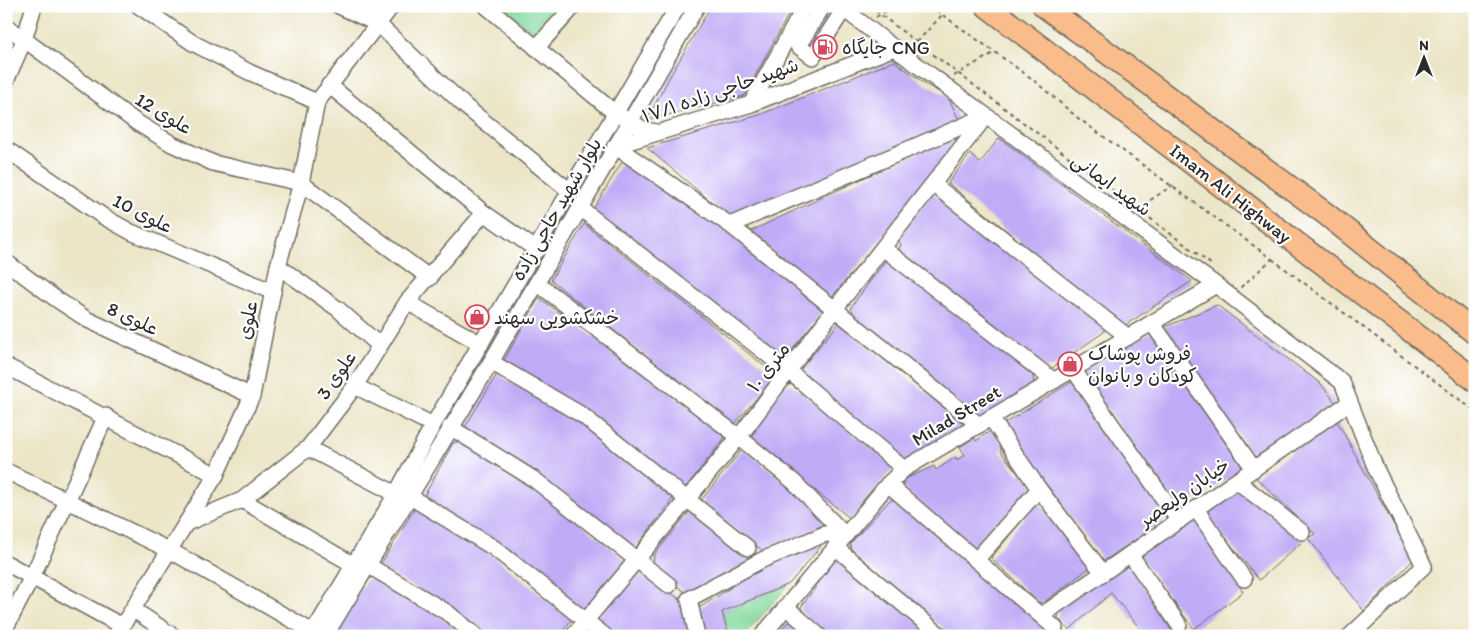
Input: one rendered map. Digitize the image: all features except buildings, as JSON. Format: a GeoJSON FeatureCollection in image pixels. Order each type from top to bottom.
{"type":"FeatureCollection","features":[{"type":"Feature","properties":{"kind":"highway","name":"Imam Ali Highway"},"geometry":{"type":"LineString","coordinates":[[986,6],[1475,380]]}},
{"type":"Feature","properties":{"kind":"highway","name":"Imam Ali Highway"},"geometry":{"type":"LineString","coordinates":[[1044,6],[1326,214],[1475,333]]}},
{"type":"Feature","properties":{"kind":"street"},"geometry":{"type":"LineString","coordinates":[[6,81],[24,40],[34,6]]}},
{"type":"Feature","properties":{"kind":"street"},"geometry":{"type":"LineString","coordinates":[[138,6],[193,43],[249,72],[317,102]]}},
{"type":"Feature","properties":{"kind":"street"},"geometry":{"type":"LineString","coordinates":[[339,6],[378,24],[466,107],[571,192]]}},
{"type":"Feature","properties":{"kind":"street","name":"علوی"},"geometry":{"type":"LineString","coordinates":[[119,631],[189,522],[216,475],[252,396],[278,266],[301,183],[317,102],[392,6]]}},
{"type":"Feature","properties":{"kind":"street"},"geometry":{"type":"LineString","coordinates":[[486,6],[615,114],[629,122],[656,132]]}},
{"type":"Feature","properties":{"kind":"street"},"geometry":{"type":"LineString","coordinates":[[536,48],[574,6]]}},
{"type":"Feature","properties":{"kind":"street","name":"بلوار شهید حاجی زاده"},"geometry":{"type":"LineString","coordinates":[[402,495],[433,425],[571,192],[678,6]]}},
{"type":"Feature","properties":{"kind":"street","name":"بلوار شهید حاجی زاده"},"geometry":{"type":"LineString","coordinates":[[322,634],[402,495],[450,427],[491,362],[697,6]]}},
{"type":"Feature","properties":{"kind":"street"},"geometry":{"type":"LineString","coordinates":[[751,104],[805,6]]}},
{"type":"Feature","properties":{"kind":"street"},"geometry":{"type":"LineString","coordinates":[[823,6],[798,46],[813,57],[842,8]]}},
{"type":"Feature","properties":{"kind":"street","name":"شهید ایمانی"},"geometry":{"type":"LineString","coordinates":[[842,8],[942,84],[1216,285],[1235,288],[1342,382],[1376,469],[1424,566],[1350,636]]}},
{"type":"Feature","properties":{"kind":"street","name":"علوی 12"},"geometry":{"type":"LineString","coordinates":[[6,26],[136,122],[172,144],[213,163],[301,183]]}},
{"type":"Feature","properties":{"kind":"street"},"geometry":{"type":"LineString","coordinates":[[809,29],[824,40]]}},
{"type":"Feature","properties":{"kind":"street","name":"شهید حاجی زاده ۱۷/۱"},"geometry":{"type":"LineString","coordinates":[[615,146],[751,104],[894,48]]}},
{"type":"Feature","properties":{"kind":"street"},"geometry":{"type":"LineString","coordinates":[[329,85],[484,213],[537,250]]}},
{"type":"Feature","properties":{"kind":"street"},"geometry":{"type":"LineString","coordinates":[[730,225],[986,116]]}},
{"type":"Feature","properties":{"kind":"street","name":"۱۰ متری"},"geometry":{"type":"LineString","coordinates":[[573,636],[739,437],[790,372],[834,310],[986,116]]}},
{"type":"Feature","properties":{"kind":"street"},"geometry":{"type":"LineString","coordinates":[[615,146],[730,225],[834,310],[985,421],[1103,572]]}},
{"type":"Feature","properties":{"kind":"street","name":"علوی 10"},"geometry":{"type":"LineString","coordinates":[[6,149],[104,217],[131,232],[273,292]]}},
{"type":"Feature","properties":{"kind":"street"},"geometry":{"type":"LineString","coordinates":[[301,183],[430,278]]}},
{"type":"Feature","properties":{"kind":"street"},"geometry":{"type":"LineString","coordinates":[[933,184],[1128,337]]}},
{"type":"Feature","properties":{"kind":"street"},"geometry":{"type":"LineString","coordinates":[[580,208],[790,372],[904,469]]}},
{"type":"Feature","properties":{"kind":"street","name":"علوی 3"},"geometry":{"type":"LineString","coordinates":[[189,522],[242,500],[308,448],[355,386],[407,302],[430,278],[484,213]]}},
{"type":"Feature","properties":{"kind":"street"},"geometry":{"type":"LineString","coordinates":[[884,248],[1054,381]]}},
{"type":"Feature","properties":{"kind":"street","name":"علوی 8"},"geometry":{"type":"LineString","coordinates":[[6,262],[88,320],[252,396]]}},
{"type":"Feature","properties":{"kind":"street"},"geometry":{"type":"LineString","coordinates":[[278,266],[338,310],[380,346]]}},
{"type":"Feature","properties":{"kind":"street"},"geometry":{"type":"LineString","coordinates":[[537,283],[739,437],[794,482],[845,535]]}},
{"type":"Feature","properties":{"kind":"street","name":"Milad Street"},"geometry":{"type":"LineString","coordinates":[[762,636],[888,484],[904,469],[1216,285]]}},
{"type":"Feature","properties":{"kind":"street"},"geometry":{"type":"LineString","coordinates":[[407,302],[481,344]]}},
{"type":"Feature","properties":{"kind":"street"},"geometry":{"type":"LineString","coordinates":[[1444,308],[1475,323]]}},
{"type":"Feature","properties":{"kind":"street"},"geometry":{"type":"LineString","coordinates":[[1152,323],[1254,469]]}},
{"type":"Feature","properties":{"kind":"street"},"geometry":{"type":"LineString","coordinates":[[491,362],[582,415],[748,548]]}},
{"type":"Feature","properties":{"kind":"street"},"geometry":{"type":"LineString","coordinates":[[6,366],[106,416],[216,475]]}},
{"type":"Feature","properties":{"kind":"street"},"geometry":{"type":"LineString","coordinates":[[1074,369],[1178,520]]}},
{"type":"Feature","properties":{"kind":"street"},"geometry":{"type":"LineString","coordinates":[[355,386],[433,425]]}},
{"type":"Feature","properties":{"kind":"street","name":"خیابان ولیعصر"},"geometry":{"type":"LineString","coordinates":[[1042,615],[1349,403]]}},
{"type":"Feature","properties":{"kind":"street"},"geometry":{"type":"LineString","coordinates":[[6,627],[32,577],[106,416]]}},
{"type":"Feature","properties":{"kind":"street"},"geometry":{"type":"LineString","coordinates":[[450,427],[535,480],[669,585]]}},
{"type":"Feature","properties":{"kind":"street"},"geometry":{"type":"LineString","coordinates":[[308,448],[402,495],[494,548],[605,636]]}},
{"type":"Feature","properties":{"kind":"street"},"geometry":{"type":"LineString","coordinates":[[6,471],[171,550],[322,634]]}},
{"type":"Feature","properties":{"kind":"street"},"geometry":{"type":"LineString","coordinates":[[1236,481],[1302,532]]}},
{"type":"Feature","properties":{"kind":"street"},"geometry":{"type":"LineString","coordinates":[[888,484],[1055,628]]}},
{"type":"Feature","properties":{"kind":"street"},"geometry":{"type":"LineString","coordinates":[[976,560],[1040,489]]}},
{"type":"Feature","properties":{"kind":"street"},"geometry":{"type":"LineString","coordinates":[[242,500],[448,613],[476,636]]}},
{"type":"Feature","properties":{"kind":"street"},"geometry":{"type":"LineString","coordinates":[[1196,509],[1244,579]]}},
{"type":"Feature","properties":{"kind":"street"},"geometry":{"type":"LineString","coordinates":[[697,636],[689,599],[762,560],[825,534],[845,535]]}},
{"type":"Feature","properties":{"kind":"street"},"geometry":{"type":"LineString","coordinates":[[835,547],[941,636]]}},
{"type":"Feature","properties":{"kind":"street"},"geometry":{"type":"LineString","coordinates":[[1130,554],[1179,625]]}},
{"type":"Feature","properties":{"kind":"street"},"geometry":{"type":"LineString","coordinates":[[6,563],[119,631]]}},
{"type":"Feature","properties":{"kind":"street"},"geometry":{"type":"LineString","coordinates":[[786,607],[819,636]]}},
{"type":"Feature","properties":{"kind":"street"},"geometry":{"type":"LineString","coordinates":[[134,610],[173,636]]}},
{"type":"Feature","properties":{"kind":"path"},"geometry":{"type":"LineString","coordinates":[[869,6],[1214,266]]}},
{"type":"Feature","properties":{"kind":"path"},"geometry":{"type":"LineString","coordinates":[[864,24],[895,6]]}},
{"type":"Feature","properties":{"kind":"path"},"geometry":{"type":"LineString","coordinates":[[930,6],[1032,78],[1078,118],[1173,185],[1475,411]]}},
{"type":"Feature","properties":{"kind":"path"},"geometry":{"type":"LineString","coordinates":[[917,42],[942,15]]}},
{"type":"Feature","properties":{"kind":"path"},"geometry":{"type":"LineString","coordinates":[[942,84],[995,52]]}},
{"type":"Feature","properties":{"kind":"path"},"geometry":{"type":"LineString","coordinates":[[1127,220],[1138,209],[1173,185]]}},
{"type":"Feature","properties":{"kind":"path"},"geometry":{"type":"LineString","coordinates":[[1235,288],[1272,259]]}},
{"type":"Feature","properties":{"kind":"path"},"geometry":{"type":"LineString","coordinates":[[1235,288],[1248,293]]}},
{"type":"Feature","properties":{"kind":"green space"},"geometry":{"type":"Polygon","coordinates":[[[500,6],[577,6],[548,44],[500,6]]]}},
{"type":"Feature","properties":{"kind":"green space"},"geometry":{"type":"Polygon","coordinates":[[[789,584],[744,636],[729,636],[722,612],[789,584]]]}},
{"type":"Feature","properties":{"kind":"place","name":"جایگاه CNG"},"geometry":{"type":"Point","coordinates":[825,47]}},
{"type":"Feature","properties":{"kind":"place","name":"خشکشویی سهند"},"geometry":{"type":"Point","coordinates":[477,317]}},
{"type":"Feature","properties":{"kind":"place","name":"فروش پوشاک کودکان و بانوان"},"geometry":{"type":"Point","coordinates":[1070,364]}}]}
